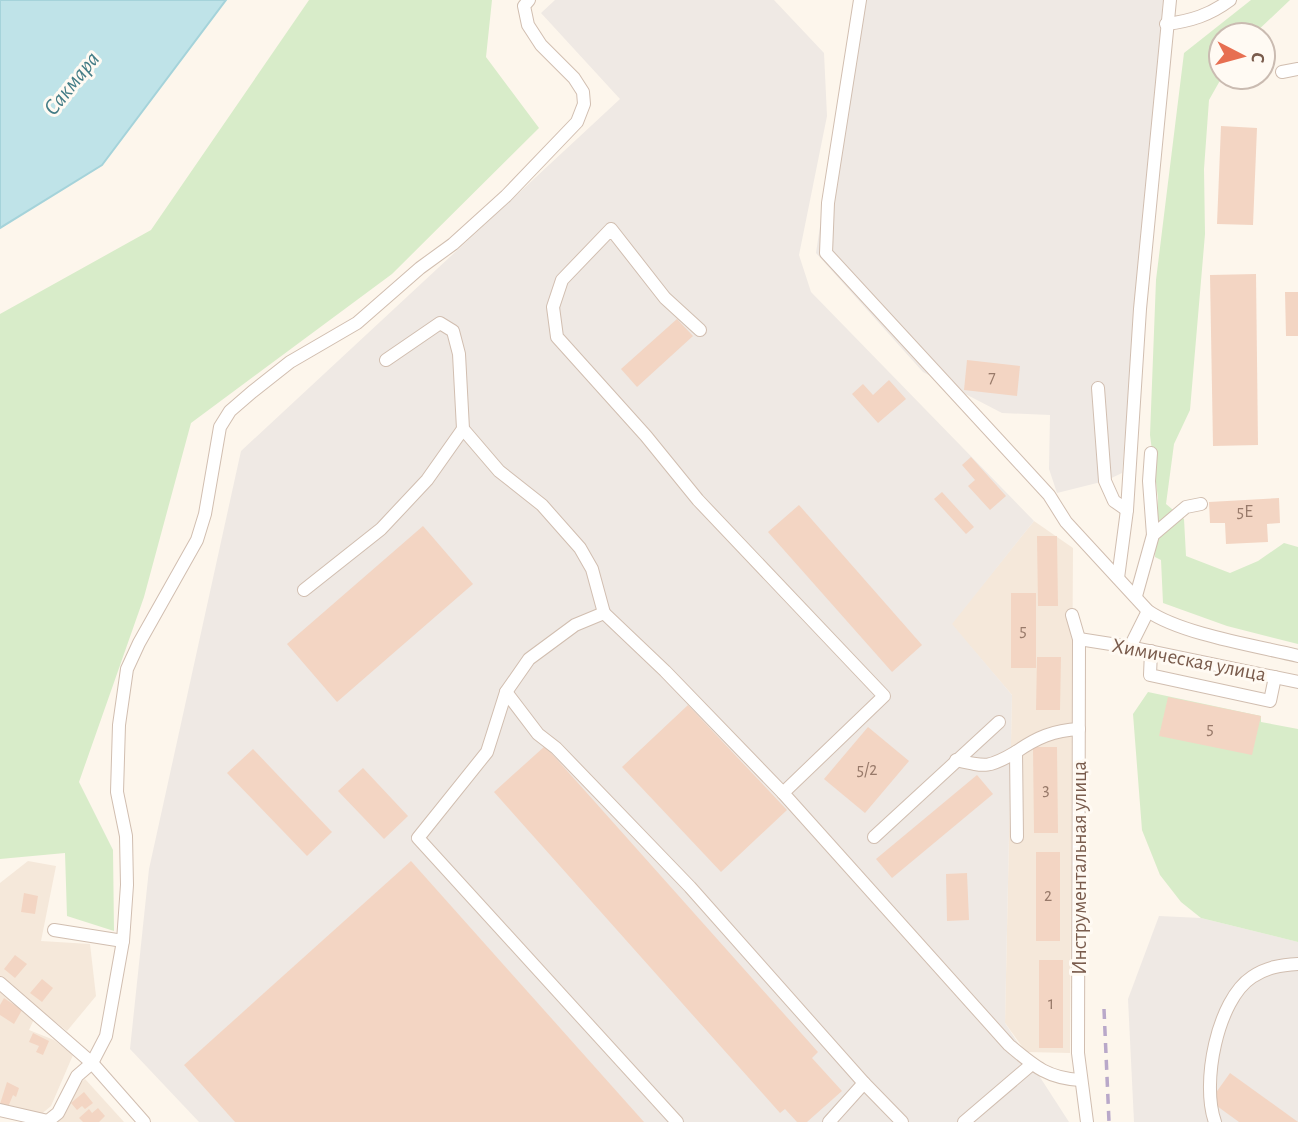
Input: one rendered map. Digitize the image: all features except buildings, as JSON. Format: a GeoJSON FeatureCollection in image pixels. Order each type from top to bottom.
{"type":"FeatureCollection","features":[{"type":"Feature","properties":{"kind":"street","name":"Химическая улица"},"geometry":{"type":"LineString","coordinates":[[860,0],[828,203],[826,253],[1049,495],[1066,522],[1148,611],[1173,623],[1298,656]]}},
{"type":"Feature","properties":{"kind":"street"},"geometry":{"type":"LineString","coordinates":[[1118,578],[1127,510],[1140,309],[1170,0]]}},
{"type":"Feature","properties":{"kind":"street"},"geometry":{"type":"LineString","coordinates":[[1166,24],[1190,21],[1214,12],[1230,0]]}},
{"type":"Feature","properties":{"kind":"street"},"geometry":{"type":"LineString","coordinates":[[2,1115],[48,1121],[58,1112],[77,1076],[92,1063],[106,1036],[123,941],[127,886],[126,836],[117,792],[119,725],[127,669],[197,540],[205,514],[220,427],[230,411],[290,362],[358,323],[420,268],[453,244],[506,196],[577,122],[584,104],[583,92],[575,78],[541,45],[528,24],[525,2]]}},
{"type":"Feature","properties":{"kind":"street"},"geometry":{"type":"LineString","coordinates":[[1282,72],[1298,69]]}},
{"type":"Feature","properties":{"kind":"street"},"geometry":{"type":"LineString","coordinates":[[700,330],[665,298],[611,229],[562,280],[553,307],[557,337],[646,436],[698,500],[884,696],[783,793]]}},
{"type":"Feature","properties":{"kind":"street"},"geometry":{"type":"LineString","coordinates":[[386,360],[440,323],[453,331],[459,354],[463,429],[499,471],[542,505],[580,548],[592,569],[604,613],[665,671],[783,793],[1009,1045],[1040,1071],[1061,1079],[1080,1080]]}},
{"type":"Feature","properties":{"kind":"street"},"geometry":{"type":"LineString","coordinates":[[1098,388],[1105,481],[1114,501],[1127,510]]}},
{"type":"Feature","properties":{"kind":"street"},"geometry":{"type":"LineString","coordinates":[[304,590],[381,529],[427,480],[463,429]]}},
{"type":"Feature","properties":{"kind":"street"},"geometry":{"type":"LineString","coordinates":[[1136,596],[1153,535],[1149,481],[1151,453]]}},
{"type":"Feature","properties":{"kind":"street"},"geometry":{"type":"LineString","coordinates":[[1153,535],[1186,507],[1201,504]]}},
{"type":"Feature","properties":{"kind":"street"},"geometry":{"type":"LineString","coordinates":[[1130,647],[1148,611]]}},
{"type":"Feature","properties":{"kind":"street"},"geometry":{"type":"LineString","coordinates":[[604,613],[575,625],[528,659],[506,692],[487,752],[418,838],[677,1122]]}},
{"type":"Feature","properties":{"kind":"street","name":"Инструментальная улица"},"geometry":{"type":"LineString","coordinates":[[1072,615],[1079,639],[1078,1053],[1087,1122]]}},
{"type":"Feature","properties":{"kind":"street","name":"Химическая улица"},"geometry":{"type":"LineString","coordinates":[[1079,639],[1298,682]]}},
{"type":"Feature","properties":{"kind":"street"},"geometry":{"type":"LineString","coordinates":[[1151,651],[1150,675],[1270,701],[1275,677]]}},
{"type":"Feature","properties":{"kind":"street"},"geometry":{"type":"LineString","coordinates":[[506,692],[538,734],[556,748],[690,887],[902,1122]]}},
{"type":"Feature","properties":{"kind":"street"},"geometry":{"type":"LineString","coordinates":[[874,837],[999,722]]}},
{"type":"Feature","properties":{"kind":"street"},"geometry":{"type":"LineString","coordinates":[[956,760],[983,766],[996,764],[1033,740],[1061,730],[1079,729]]}},
{"type":"Feature","properties":{"kind":"street"},"geometry":{"type":"LineString","coordinates":[[1016,752],[1017,837]]}},
{"type":"Feature","properties":{"kind":"street"},"geometry":{"type":"LineString","coordinates":[[54,930],[123,941]]}},
{"type":"Feature","properties":{"kind":"street"},"geometry":{"type":"LineString","coordinates":[[1214,1122],[1210,1110],[1209,1088],[1213,1050],[1228,1006],[1250,978],[1275,965],[1298,964]]}},
{"type":"Feature","properties":{"kind":"street"},"geometry":{"type":"LineString","coordinates":[[0,983],[92,1063],[144,1122]]}},
{"type":"Feature","properties":{"kind":"street"},"geometry":{"type":"LineString","coordinates":[[964,1122],[1032,1064]]}},
{"type":"Feature","properties":{"kind":"street"},"geometry":{"type":"LineString","coordinates":[[829,1122],[864,1083]]}},
{"type":"Feature","properties":{"kind":"shaded area"},"geometry":{"type":"Polygon","coordinates":[[[555,0],[774,0],[824,53],[827,116],[799,255],[811,292],[1034,521],[952,624],[1012,695],[1005,1023],[1069,1122],[199,1122],[130,1049],[149,869],[241,451],[620,99],[541,13],[555,0]]]}},
{"type":"Feature","properties":{"kind":"shaded area"},"geometry":{"type":"Polygon","coordinates":[[[854,0],[1163,0],[1122,473],[1105,481],[1057,493],[1049,469],[1050,415],[1002,413],[923,372],[816,253],[854,0]]]}},
{"type":"Feature","properties":{"kind":"shaded area"},"geometry":{"type":"Polygon","coordinates":[[[1034,521],[1073,548],[1070,1053],[1026,1052],[1005,1023],[1012,695],[951,624],[1034,521]]]}},
{"type":"Feature","properties":{"kind":"shaded area"},"geometry":{"type":"Polygon","coordinates":[[[28,861],[56,866],[41,941],[90,944],[96,996],[67,1031],[0,978],[0,883],[28,861]]]}},
{"type":"Feature","properties":{"kind":"shaded area"},"geometry":{"type":"Polygon","coordinates":[[[1159,916],[1201,918],[1298,942],[1298,1122],[1134,1122],[1128,999],[1159,916]]]}},
{"type":"Feature","properties":{"kind":"shaded area"},"geometry":{"type":"Polygon","coordinates":[[[0,990],[35,1017],[29,1030],[54,1040],[73,1055],[51,1106],[39,1116],[0,1108],[0,990]]]}},
{"type":"Feature","properties":{"kind":"shaded area"},"geometry":{"type":"Polygon","coordinates":[[[85,1079],[124,1122],[57,1122],[73,1089],[85,1079]]]}},
{"type":"Feature","properties":{"kind":"green space"},"geometry":{"type":"Polygon","coordinates":[[[309,0],[492,0],[486,57],[539,128],[392,274],[191,423],[144,597],[79,782],[113,850],[114,931],[67,916],[65,853],[0,859],[0,314],[151,230],[309,0]]]}},
{"type":"Feature","properties":{"kind":"green space"},"geometry":{"type":"Polygon","coordinates":[[[1251,0],[1290,0],[1268,21],[1224,21],[1251,0]]]}},
{"type":"Feature","properties":{"kind":"green space"},"geometry":{"type":"Polygon","coordinates":[[[1207,35],[1207,91],[1214,91],[1209,100],[1204,169],[1205,234],[1190,410],[1174,444],[1166,504],[1184,519],[1186,556],[1230,573],[1258,561],[1284,543],[1298,547],[1298,644],[1227,626],[1163,603],[1161,560],[1155,557],[1158,498],[1150,435],[1156,280],[1184,53],[1207,35]]]}},
{"type":"Feature","properties":{"kind":"green space"},"geometry":{"type":"Polygon","coordinates":[[[1148,692],[1261,716],[1261,722],[1298,729],[1298,942],[1201,918],[1181,902],[1160,875],[1142,830],[1133,714],[1148,692]]]}},
{"type":"Feature","properties":{"kind":"water","name":"Сакмара"},"geometry":{"type":"Polygon","coordinates":[[[0,0],[226,0],[102,165],[0,228],[0,0]]]}},
{"type":"Feature","properties":{"kind":"railway"},"geometry":{"type":"LineString","coordinates":[[1104,1009],[1109,1122]]}}]}
